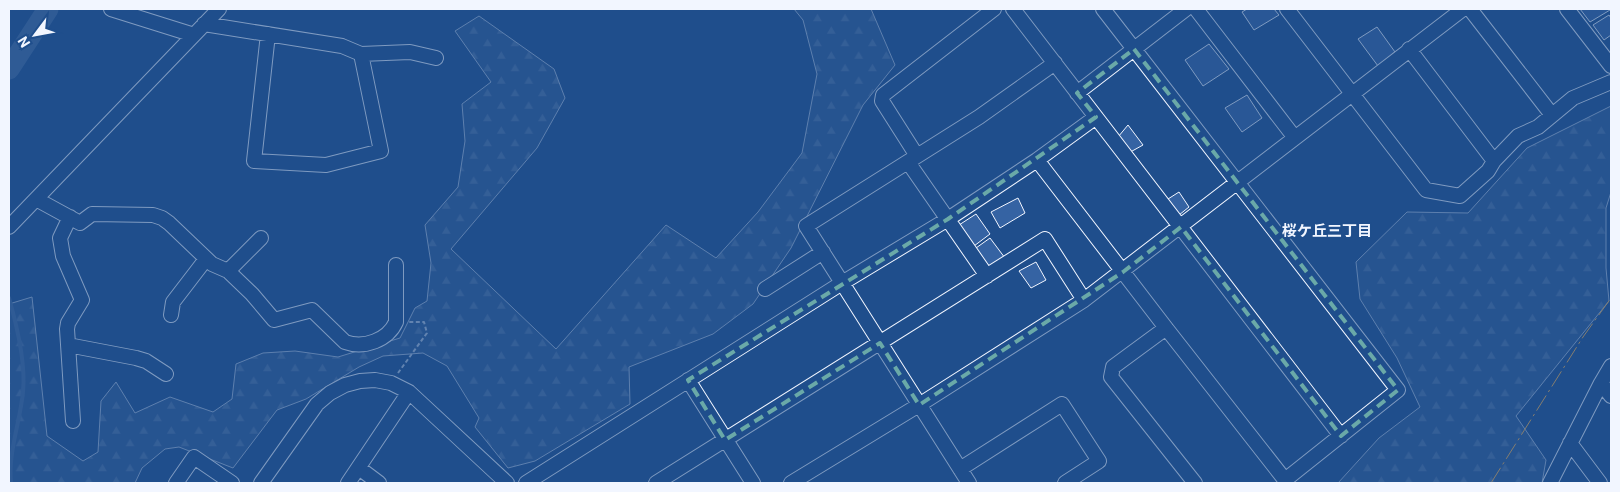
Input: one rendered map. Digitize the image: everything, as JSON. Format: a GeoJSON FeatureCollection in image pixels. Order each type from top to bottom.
{"type":"FeatureCollection","features":[{"type":"Feature","properties":{"kind":"street"},"geometry":{"type":"LineString","coordinates":[[110,9],[194,35]]}},
{"type":"Feature","properties":{"kind":"street"},"geometry":{"type":"LineString","coordinates":[[9,227],[219,9]]}},
{"type":"Feature","properties":{"kind":"street"},"geometry":{"type":"LineString","coordinates":[[987,276],[948,219],[912,159],[882,101],[883,95],[994,9]]}},
{"type":"Feature","properties":{"kind":"street"},"geometry":{"type":"LineString","coordinates":[[1013,9],[1342,436]]}},
{"type":"Feature","properties":{"kind":"street"},"geometry":{"type":"LineString","coordinates":[[1037,160],[1286,482],[1398,390],[1103,9]]}},
{"type":"Feature","properties":{"kind":"street"},"geometry":{"type":"LineString","coordinates":[[1077,93],[1186,9]]}},
{"type":"Feature","properties":{"kind":"street"},"geometry":{"type":"LineString","coordinates":[[1196,9],[1295,138]]}},
{"type":"Feature","properties":{"kind":"street"},"geometry":{"type":"LineString","coordinates":[[1287,9],[1426,190],[1460,196],[1488,172],[1494,161],[1518,136],[1538,127],[1573,98],[1611,82]]}},
{"type":"Feature","properties":{"kind":"street"},"geometry":{"type":"LineString","coordinates":[[792,483],[1084,300],[1123,272],[1463,9]]}},
{"type":"Feature","properties":{"kind":"street"},"geometry":{"type":"LineString","coordinates":[[1470,9],[1552,115]]}},
{"type":"Feature","properties":{"kind":"street"},"geometry":{"type":"LineString","coordinates":[[1567,9],[1611,66]]}},
{"type":"Feature","properties":{"kind":"street"},"geometry":{"type":"LineString","coordinates":[[204,24],[342,46],[361,54],[410,52],[436,58]]}},
{"type":"Feature","properties":{"kind":"street"},"geometry":{"type":"LineString","coordinates":[[268,34],[254,161],[326,165],[381,151],[361,54]]}},
{"type":"Feature","properties":{"kind":"street"},"geometry":{"type":"LineString","coordinates":[[1409,49],[1494,161]]}},
{"type":"Feature","properties":{"kind":"street"},"geometry":{"type":"LineString","coordinates":[[969,483],[806,226],[979,117],[1055,63]]}},
{"type":"Feature","properties":{"kind":"street"},"geometry":{"type":"LineString","coordinates":[[526,483],[948,219],[1037,160],[1096,117]]}},
{"type":"Feature","properties":{"kind":"street"},"geometry":{"type":"LineString","coordinates":[[36,199],[80,223],[92,214],[152,215],[169,223],[212,264],[228,271],[252,294],[274,320],[312,310],[349,344],[375,342],[392,331],[396,322],[396,265]]}},
{"type":"Feature","properties":{"kind":"street"},"geometry":{"type":"LineString","coordinates":[[70,217],[60,238],[63,256],[82,300],[68,323],[73,421]]}},
{"type":"Feature","properties":{"kind":"street"},"geometry":{"type":"LineString","coordinates":[[228,271],[261,238]]}},
{"type":"Feature","properties":{"kind":"street"},"geometry":{"type":"LineString","coordinates":[[656,483],[671,479],[725,440],[1045,239],[1084,300]]}},
{"type":"Feature","properties":{"kind":"street"},"geometry":{"type":"LineString","coordinates":[[765,289],[822,252]]}},
{"type":"Feature","properties":{"kind":"street"},"geometry":{"type":"LineString","coordinates":[[171,315],[173,302],[206,259]]}},
{"type":"Feature","properties":{"kind":"street"},"geometry":{"type":"LineString","coordinates":[[1166,328],[1113,367],[1112,377],[1195,483]]}},
{"type":"Feature","properties":{"kind":"street"},"geometry":{"type":"LineString","coordinates":[[68,345],[136,358],[146,361],[166,374]]}},
{"type":"Feature","properties":{"kind":"street"},"geometry":{"type":"LineString","coordinates":[[1550,483],[1611,366]]}},
{"type":"Feature","properties":{"kind":"street"},"geometry":{"type":"LineString","coordinates":[[261,483],[317,404],[330,393],[345,385],[375,380],[391,383],[409,392],[507,483]]}},
{"type":"Feature","properties":{"kind":"street"},"geometry":{"type":"LineString","coordinates":[[688,380],[753,483]]}},
{"type":"Feature","properties":{"kind":"street"},"geometry":{"type":"LineString","coordinates":[[1601,383],[1611,396]]}},
{"type":"Feature","properties":{"kind":"street"},"geometry":{"type":"LineString","coordinates":[[348,483],[409,392]]}},
{"type":"Feature","properties":{"kind":"street"},"geometry":{"type":"LineString","coordinates":[[960,469],[1062,404],[1099,461],[1064,483]]}},
{"type":"Feature","properties":{"kind":"street"},"geometry":{"type":"LineString","coordinates":[[1570,443],[1600,483]]}},
{"type":"Feature","properties":{"kind":"street"},"geometry":{"type":"LineString","coordinates":[[176,483],[194,457],[232,483]]}},
{"type":"Feature","properties":{"kind":"street"},"geometry":{"type":"LineString","coordinates":[[359,468],[379,483]]}},
{"type":"Feature","properties":{"kind":"path"},"geometry":{"type":"LineString","coordinates":[[391,383],[426,333],[424,322],[396,322]]}},
{"type":"Feature","properties":{"kind":"highlighted area"},"geometry":{"type":"Polygon","coordinates":[[[1134,49],[1398,390],[1341,436],[1181,227],[1123,272],[919,405],[880,343],[725,440],[688,380],[948,219],[1096,117],[1077,93],[1134,49]]]}},
{"type":"Feature","properties":{"kind":"green space"},"geometry":{"type":"Polygon","coordinates":[[[794,9],[871,9],[895,65],[863,105],[791,248],[753,304],[713,334],[629,367],[630,404],[535,461],[508,468],[475,427],[479,418],[447,366],[423,353],[383,356],[359,367],[306,399],[277,410],[233,468],[179,447],[165,449],[142,468],[135,483],[9,483],[9,304],[32,297],[47,436],[83,461],[98,452],[101,401],[116,382],[135,413],[170,397],[213,412],[232,399],[236,364],[263,353],[295,351],[338,357],[400,338],[415,308],[427,301],[431,263],[425,225],[458,187],[465,141],[462,104],[491,82],[455,31],[479,16],[554,69],[565,98],[537,148],[451,249],[556,349],[666,225],[716,258],[758,212],[802,153],[817,74],[803,20],[794,9]]]}},
{"type":"Feature","properties":{"kind":"green space"},"geometry":{"type":"Polygon","coordinates":[[[1611,106],[1611,192],[1606,208],[1606,268],[1609,301],[1516,416],[1546,460],[1542,483],[1338,483],[1379,438],[1420,407],[1397,358],[1360,299],[1356,262],[1407,212],[1468,213],[1527,148],[1611,106]]]}},
{"type":"Feature","properties":{"kind":"building"},"geometry":{"type":"Polygon","coordinates":[[[1247,9],[1274,9],[1279,15],[1254,30],[1242,12],[1247,9]]]}},
{"type":"Feature","properties":{"kind":"building"},"geometry":{"type":"Polygon","coordinates":[[[1580,9],[1609,9],[1610,10],[1590,22],[1580,9]]]}},
{"type":"Feature","properties":{"kind":"building"},"geometry":{"type":"Polygon","coordinates":[[[1609,15],[1611,18],[1611,35],[1604,40],[1593,25],[1609,15]]]}},
{"type":"Feature","properties":{"kind":"building"},"geometry":{"type":"Polygon","coordinates":[[[1377,27],[1395,52],[1378,66],[1358,39],[1377,27]]]}},
{"type":"Feature","properties":{"kind":"building"},"geometry":{"type":"Polygon","coordinates":[[[1209,44],[1229,69],[1203,86],[1185,60],[1209,44]]]}},
{"type":"Feature","properties":{"kind":"building"},"geometry":{"type":"Polygon","coordinates":[[[1247,95],[1262,118],[1242,132],[1225,108],[1247,95]]]}},
{"type":"Feature","properties":{"kind":"building"},"geometry":{"type":"Polygon","coordinates":[[[1128,125],[1143,145],[1125,155],[1118,137],[1128,125]]]}},
{"type":"Feature","properties":{"kind":"building"},"geometry":{"type":"Polygon","coordinates":[[[1179,192],[1189,207],[1179,215],[1168,199],[1179,192]]]}},
{"type":"Feature","properties":{"kind":"building"},"geometry":{"type":"Polygon","coordinates":[[[1018,198],[1025,213],[1000,228],[991,212],[1018,198]]]}},
{"type":"Feature","properties":{"kind":"building"},"geometry":{"type":"Polygon","coordinates":[[[976,214],[990,234],[974,246],[959,225],[976,214]]]}},
{"type":"Feature","properties":{"kind":"building"},"geometry":{"type":"Polygon","coordinates":[[[990,238],[1005,258],[989,267],[976,248],[990,238]]]}},
{"type":"Feature","properties":{"kind":"building"},"geometry":{"type":"Polygon","coordinates":[[[1036,262],[1046,280],[1031,288],[1019,271],[1036,262]]]}},
{"type":"Feature","properties":{"kind":"waterway"},"geometry":{"type":"LineString","coordinates":[[9,69],[48,9]]}},
{"type":"Feature","properties":{"kind":"waterway"},"geometry":{"type":"LineString","coordinates":[[9,298],[20,345],[24,381],[22,404],[11,460],[11,483]]}},
{"type":"Feature","properties":{"kind":"power"},"geometry":{"type":"LineString","coordinates":[[1491,483],[1583,337],[1611,298]]}},
{"type":"Feature","properties":{"kind":"district","name":"桜ケ丘三丁目"},"geometry":{"type":"Point","coordinates":[1327,231]}}]}
